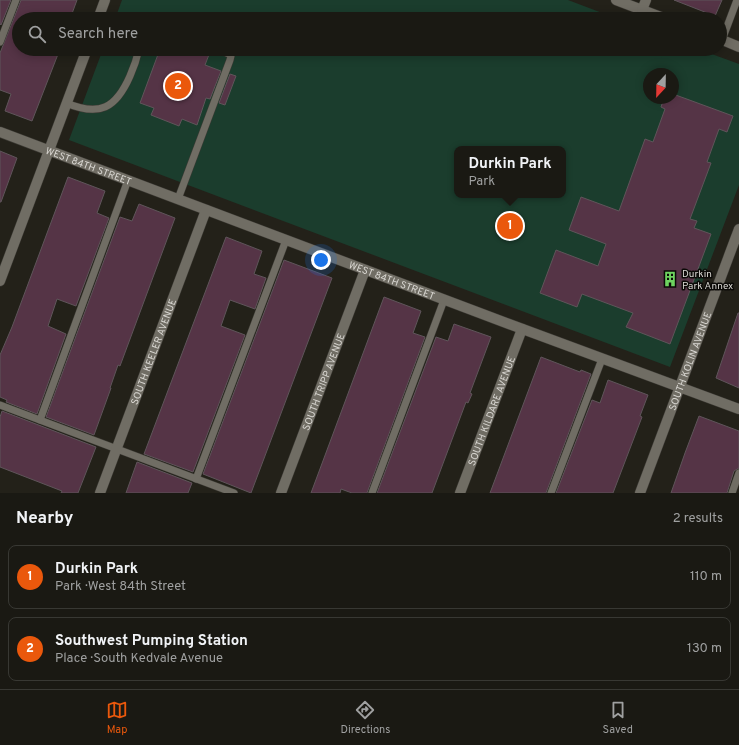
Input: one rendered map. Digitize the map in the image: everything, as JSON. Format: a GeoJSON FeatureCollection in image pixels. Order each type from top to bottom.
{"type":"FeatureCollection","features":[{"type":"Feature","properties":{"kind":"street"},"geometry":{"type":"LineString","coordinates":[[100,12],[105,0]]}},
{"type":"Feature","properties":{"kind":"street"},"geometry":{"type":"LineString","coordinates":[[616,0],[647,12]]}},
{"type":"Feature","properties":{"kind":"street"},"geometry":{"type":"LineString","coordinates":[[642,10],[646,0]]}},
{"type":"Feature","properties":{"kind":"street"},"geometry":{"type":"LineString","coordinates":[[727,42],[739,47]]}},
{"type":"Feature","properties":{"kind":"street"},"geometry":{"type":"LineString","coordinates":[[0,281],[84,56]]}},
{"type":"Feature","properties":{"kind":"street","name":"WEST 84TH STREET"},"geometry":{"type":"LineString","coordinates":[[0,132],[739,410]]}},
{"type":"Feature","properties":{"kind":"street","name":"SOUTH KEELER AVENUE"},"geometry":{"type":"LineString","coordinates":[[100,493],[206,210]]}},
{"type":"Feature","properties":{"kind":"street","name":"SOUTH KOLIN AVENUE"},"geometry":{"type":"LineString","coordinates":[[640,493],[739,229]]}},
{"type":"Feature","properties":{"kind":"street","name":"SOUTH TRIPP AVENUE"},"geometry":{"type":"LineString","coordinates":[[281,493],[365,270]]}},
{"type":"Feature","properties":{"kind":"street","name":"SOUTH KILDARE AVENUE"},"geometry":{"type":"LineString","coordinates":[[460,493],[522,329]]}},
{"type":"Feature","properties":{"kind":"lane"},"geometry":{"type":"LineString","coordinates":[[0,42],[16,0]]}},
{"type":"Feature","properties":{"kind":"lane"},"geometry":{"type":"LineString","coordinates":[[727,25],[737,0]]}},
{"type":"Feature","properties":{"kind":"lane"},"geometry":{"type":"LineString","coordinates":[[66,103],[89,110],[109,106],[116,100],[124,89],[137,56]]}},
{"type":"Feature","properties":{"kind":"lane"},"geometry":{"type":"LineString","coordinates":[[178,199],[230,60],[230,56]]}},
{"type":"Feature","properties":{"kind":"lane"},"geometry":{"type":"LineString","coordinates":[[40,420],[128,180]]}},
{"type":"Feature","properties":{"kind":"lane"},"geometry":{"type":"LineString","coordinates":[[196,479],[286,240]]}},
{"type":"Feature","properties":{"kind":"lane"},"geometry":{"type":"LineString","coordinates":[[372,493],[444,300]]}},
{"type":"Feature","properties":{"kind":"lane"},"geometry":{"type":"LineString","coordinates":[[552,493],[602,358]]}},
{"type":"Feature","properties":{"kind":"lane"},"geometry":{"type":"LineString","coordinates":[[0,405],[234,493]]}},
{"type":"Feature","properties":{"kind":"lane"},"geometry":{"type":"LineString","coordinates":[[732,493],[739,474]]}},
{"type":"Feature","properties":{"kind":"green space"},"geometry":{"type":"Polygon","coordinates":[[[122,0],[568,0],[600,12],[118,12],[122,0]]]}},
{"type":"Feature","properties":{"kind":"green space"},"geometry":{"type":"Polygon","coordinates":[[[100,56],[717,56],[739,64],[739,185],[670,367],[69,140],[100,56]]]}},
{"type":"Feature","properties":{"kind":"building"},"geometry":{"type":"Polygon","coordinates":[[[0,0],[11,0],[1,25],[0,24],[0,0]]]}},
{"type":"Feature","properties":{"kind":"building"},"geometry":{"type":"Polygon","coordinates":[[[21,0],[77,0],[73,12],[16,12],[21,0]]]}},
{"type":"Feature","properties":{"kind":"building"},"geometry":{"type":"Polygon","coordinates":[[[674,0],[722,0],[717,12],[705,12],[674,0]]]}},
{"type":"Feature","properties":{"kind":"building"},"geometry":{"type":"Polygon","coordinates":[[[12,23],[12,56],[57,56],[32,121],[5,111],[11,94],[0,90],[0,53],[12,23]]]}},
{"type":"Feature","properties":{"kind":"building"},"geometry":{"type":"Polygon","coordinates":[[[157,56],[208,56],[205,65],[221,71],[210,99],[206,98],[197,125],[182,119],[179,126],[151,115],[154,108],[140,103],[157,56]]]}},
{"type":"Feature","properties":{"kind":"building"},"geometry":{"type":"Polygon","coordinates":[[[230,74],[236,76],[225,105],[219,103],[230,74]]]}},
{"type":"Feature","properties":{"kind":"building"},"geometry":{"type":"Polygon","coordinates":[[[679,96],[733,116],[727,132],[719,129],[707,162],[711,163],[690,219],[697,221],[694,228],[711,234],[670,344],[626,327],[633,313],[582,294],[577,307],[540,293],[556,250],[598,266],[606,244],[569,230],[581,197],[619,211],[645,139],[653,142],[665,109],[661,107],[662,104],[679,104],[679,96]]]}},
{"type":"Feature","properties":{"kind":"building"},"geometry":{"type":"Polygon","coordinates":[[[0,151],[17,158],[1,202],[0,202],[0,151]]]}},
{"type":"Feature","properties":{"kind":"building"},"geometry":{"type":"Polygon","coordinates":[[[68,177],[105,191],[97,213],[109,218],[76,306],[57,299],[48,326],[66,334],[37,414],[6,402],[7,400],[0,397],[0,355],[12,327],[68,177]]]}},
{"type":"Feature","properties":{"kind":"building"},"geometry":{"type":"Polygon","coordinates":[[[139,204],[175,218],[120,366],[118,365],[94,435],[46,417],[120,217],[132,221],[139,204]]]}},
{"type":"Feature","properties":{"kind":"building"},"geometry":{"type":"Polygon","coordinates":[[[226,237],[262,251],[254,274],[266,278],[255,309],[230,300],[221,326],[245,335],[193,472],[144,454],[226,237]]]}},
{"type":"Feature","properties":{"kind":"building"},"geometry":{"type":"Polygon","coordinates":[[[284,260],[332,278],[251,493],[203,474],[284,260]]]}},
{"type":"Feature","properties":{"kind":"building"},"geometry":{"type":"Polygon","coordinates":[[[384,297],[421,311],[413,333],[425,337],[367,493],[352,493],[341,489],[340,493],[311,493],[384,297]]]}},
{"type":"Feature","properties":{"kind":"building"},"geometry":{"type":"Polygon","coordinates":[[[739,313],[739,388],[716,378],[739,313]]]}},
{"type":"Feature","properties":{"kind":"building"},"geometry":{"type":"Polygon","coordinates":[[[454,324],[491,337],[470,393],[472,394],[468,403],[466,402],[432,493],[377,493],[436,337],[448,341],[454,324]]]}},
{"type":"Feature","properties":{"kind":"building"},"geometry":{"type":"Polygon","coordinates":[[[541,357],[580,372],[581,370],[591,374],[546,493],[490,493],[541,357]]]}},
{"type":"Feature","properties":{"kind":"building"},"geometry":{"type":"Polygon","coordinates":[[[608,380],[648,395],[640,416],[642,417],[613,493],[556,493],[592,400],[600,403],[608,380]]]}},
{"type":"Feature","properties":{"kind":"building"},"geometry":{"type":"Polygon","coordinates":[[[2,411],[96,447],[78,493],[61,493],[62,491],[0,467],[0,417],[2,411]]]}},
{"type":"Feature","properties":{"kind":"building"},"geometry":{"type":"Polygon","coordinates":[[[699,416],[739,431],[739,468],[734,471],[727,493],[671,493],[685,453],[699,416]]]}},
{"type":"Feature","properties":{"kind":"building"},"geometry":{"type":"Polygon","coordinates":[[[137,462],[192,483],[188,493],[126,493],[137,462]]]}},
{"type":"Feature","properties":{"kind":"place","name":"Southwest Pumping Station"},"geometry":{"type":"Point","coordinates":[178,86]}},
{"type":"Feature","properties":{"kind":"place","name":"Durkin Park"},"geometry":{"type":"Point","coordinates":[510,226]}},
{"type":"Feature","properties":{"kind":"place","name":"Durkin Park Annex"},"geometry":{"type":"Point","coordinates":[670,279]}}]}
